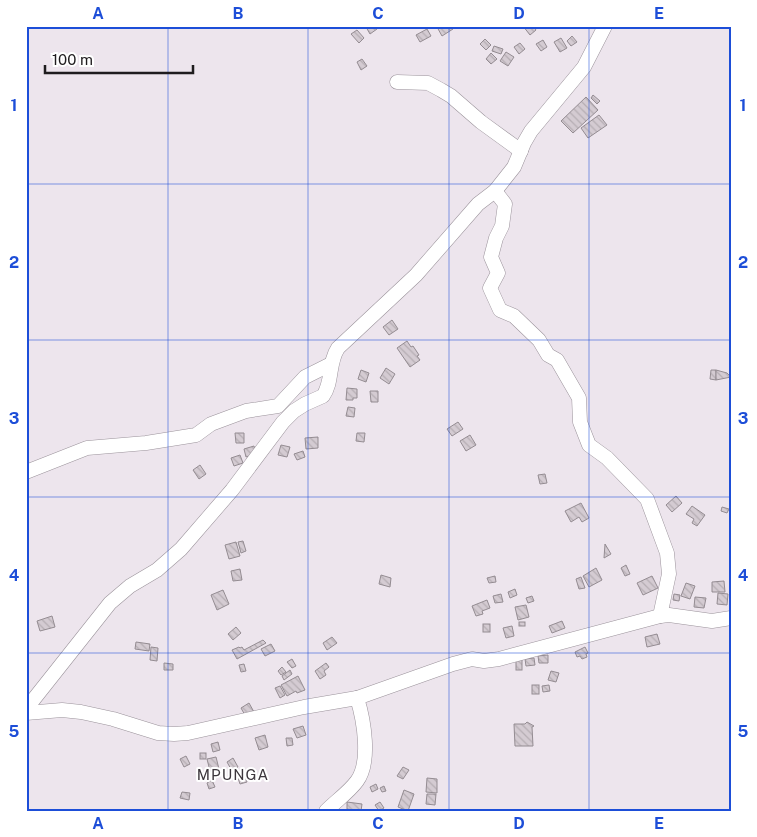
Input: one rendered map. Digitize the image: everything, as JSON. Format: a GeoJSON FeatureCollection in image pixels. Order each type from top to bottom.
{"type":"FeatureCollection","features":[{"type":"Feature","properties":{"kind":"street"},"geometry":{"type":"LineString","coordinates":[[26,709],[110,603],[130,586],[157,570],[181,549],[232,490],[283,422],[305,404],[323,396],[329,380],[333,355],[338,348],[421,270],[478,204],[495,191],[514,168],[531,131],[584,67],[605,26]]}},
{"type":"Feature","properties":{"kind":"street"},"geometry":{"type":"LineString","coordinates":[[397,82],[428,83],[441,90],[521,151]]}},
{"type":"Feature","properties":{"kind":"street"},"geometry":{"type":"LineString","coordinates":[[495,191],[504,204],[505,213],[491,256],[498,273],[490,288],[500,310],[514,316],[527,328],[539,340],[548,355],[556,360],[562,368],[579,398],[580,422],[589,445],[607,458],[647,499],[667,553],[669,574],[660,616]]}},
{"type":"Feature","properties":{"kind":"street"},"geometry":{"type":"LineString","coordinates":[[26,472],[87,448],[146,443],[196,435],[211,424],[246,411],[278,406],[305,377],[331,364]]}},
{"type":"Feature","properties":{"kind":"street"},"geometry":{"type":"LineString","coordinates":[[26,713],[62,710],[81,712],[113,719],[158,733],[195,732],[357,698],[453,664],[472,660],[484,662],[499,659],[660,616],[669,615],[712,621],[731,618]]}},
{"type":"Feature","properties":{"kind":"street"},"geometry":{"type":"LineString","coordinates":[[326,811],[357,782],[363,770],[365,758],[363,733],[357,698]]}},
{"type":"Feature","properties":{"kind":"building"},"geometry":{"type":"Polygon","coordinates":[[[375,26],[377,29],[370,34],[366,27],[375,26]]]}},
{"type":"Feature","properties":{"kind":"building"},"geometry":{"type":"Polygon","coordinates":[[[438,26],[451,26],[453,29],[442,36],[438,26]]]}},
{"type":"Feature","properties":{"kind":"building"},"geometry":{"type":"Polygon","coordinates":[[[523,26],[533,26],[536,30],[530,35],[523,26]]]}},
{"type":"Feature","properties":{"kind":"building"},"geometry":{"type":"Polygon","coordinates":[[[427,29],[431,36],[420,42],[416,35],[427,29]]]}},
{"type":"Feature","properties":{"kind":"building"},"geometry":{"type":"Polygon","coordinates":[[[357,30],[364,38],[359,43],[351,34],[357,30]]]}},
{"type":"Feature","properties":{"kind":"building"},"geometry":{"type":"Polygon","coordinates":[[[572,36],[577,42],[571,46],[567,41],[572,36]]]}},
{"type":"Feature","properties":{"kind":"building"},"geometry":{"type":"Polygon","coordinates":[[[561,38],[567,48],[560,52],[554,42],[561,38]]]}},
{"type":"Feature","properties":{"kind":"building"},"geometry":{"type":"Polygon","coordinates":[[[485,39],[491,45],[486,50],[480,44],[485,39]]]}},
{"type":"Feature","properties":{"kind":"building"},"geometry":{"type":"Polygon","coordinates":[[[543,40],[547,47],[541,51],[536,44],[543,40]]]}},
{"type":"Feature","properties":{"kind":"building"},"geometry":{"type":"Polygon","coordinates":[[[520,43],[525,49],[519,54],[514,47],[520,43]]]}},
{"type":"Feature","properties":{"kind":"building"},"geometry":{"type":"Polygon","coordinates":[[[494,46],[503,49],[501,54],[492,51],[494,46]]]}},
{"type":"Feature","properties":{"kind":"building"},"geometry":{"type":"Polygon","coordinates":[[[506,52],[514,57],[508,66],[500,61],[506,52]]]}},
{"type":"Feature","properties":{"kind":"building"},"geometry":{"type":"Polygon","coordinates":[[[491,53],[497,59],[491,64],[486,59],[491,53]]]}},
{"type":"Feature","properties":{"kind":"building"},"geometry":{"type":"Polygon","coordinates":[[[362,59],[367,66],[361,70],[357,62],[362,59]]]}},
{"type":"Feature","properties":{"kind":"building"},"geometry":{"type":"Polygon","coordinates":[[[593,95],[600,101],[597,104],[591,98],[593,95]]]}},
{"type":"Feature","properties":{"kind":"building"},"geometry":{"type":"Polygon","coordinates":[[[586,97],[598,110],[573,133],[561,121],[586,97]]]}},
{"type":"Feature","properties":{"kind":"building"},"geometry":{"type":"Polygon","coordinates":[[[599,115],[607,125],[588,138],[581,128],[599,115]]]}},
{"type":"Feature","properties":{"kind":"building"},"geometry":{"type":"Polygon","coordinates":[[[392,320],[398,329],[389,335],[383,327],[392,320]]]}},
{"type":"Feature","properties":{"kind":"building"},"geometry":{"type":"Polygon","coordinates":[[[407,341],[411,347],[413,346],[420,360],[410,367],[397,348],[407,341]]]}},
{"type":"Feature","properties":{"kind":"building"},"geometry":{"type":"Polygon","coordinates":[[[386,368],[395,374],[389,384],[380,378],[386,368]]]}},
{"type":"Feature","properties":{"kind":"building"},"geometry":{"type":"Polygon","coordinates":[[[361,370],[369,373],[366,382],[358,379],[361,370]]]}},
{"type":"Feature","properties":{"kind":"building"},"geometry":{"type":"Polygon","coordinates":[[[711,370],[716,370],[716,380],[710,379],[711,370]]]}},
{"type":"Feature","properties":{"kind":"building"},"geometry":{"type":"Polygon","coordinates":[[[716,370],[727,373],[731,377],[716,380],[716,370]]]}},
{"type":"Feature","properties":{"kind":"building"},"geometry":{"type":"Polygon","coordinates":[[[347,388],[357,389],[357,398],[346,400],[347,388]]]}},
{"type":"Feature","properties":{"kind":"building"},"geometry":{"type":"Polygon","coordinates":[[[370,391],[378,391],[378,402],[371,402],[370,391]]]}},
{"type":"Feature","properties":{"kind":"building"},"geometry":{"type":"Polygon","coordinates":[[[348,407],[355,408],[354,417],[346,416],[348,407]]]}},
{"type":"Feature","properties":{"kind":"building"},"geometry":{"type":"Polygon","coordinates":[[[458,422],[463,429],[452,436],[447,429],[458,422]]]}},
{"type":"Feature","properties":{"kind":"building"},"geometry":{"type":"Polygon","coordinates":[[[235,433],[244,433],[244,443],[236,443],[235,433]]]}},
{"type":"Feature","properties":{"kind":"building"},"geometry":{"type":"Polygon","coordinates":[[[357,433],[365,433],[364,442],[356,441],[357,433]]]}},
{"type":"Feature","properties":{"kind":"building"},"geometry":{"type":"Polygon","coordinates":[[[470,435],[476,445],[466,451],[460,441],[470,435]]]}},
{"type":"Feature","properties":{"kind":"building"},"geometry":{"type":"Polygon","coordinates":[[[318,437],[318,448],[306,449],[305,438],[318,437]]]}},
{"type":"Feature","properties":{"kind":"building"},"geometry":{"type":"Polygon","coordinates":[[[281,445],[290,447],[287,457],[278,455],[281,445]]]}},
{"type":"Feature","properties":{"kind":"building"},"geometry":{"type":"Polygon","coordinates":[[[254,446],[256,454],[246,457],[244,449],[254,446]]]}},
{"type":"Feature","properties":{"kind":"building"},"geometry":{"type":"Polygon","coordinates":[[[303,451],[305,457],[297,460],[294,454],[303,451]]]}},
{"type":"Feature","properties":{"kind":"building"},"geometry":{"type":"Polygon","coordinates":[[[240,455],[243,463],[234,466],[231,458],[240,455]]]}},
{"type":"Feature","properties":{"kind":"building"},"geometry":{"type":"Polygon","coordinates":[[[200,465],[206,474],[199,479],[193,470],[200,465]]]}},
{"type":"Feature","properties":{"kind":"building"},"geometry":{"type":"Polygon","coordinates":[[[545,474],[547,483],[540,484],[538,475],[545,474]]]}},
{"type":"Feature","properties":{"kind":"building"},"geometry":{"type":"Polygon","coordinates":[[[676,496],[682,503],[672,512],[666,505],[676,496]]]}},
{"type":"Feature","properties":{"kind":"building"},"geometry":{"type":"Polygon","coordinates":[[[581,503],[589,518],[582,522],[579,517],[571,522],[565,511],[581,503]]]}},
{"type":"Feature","properties":{"kind":"building"},"geometry":{"type":"Polygon","coordinates":[[[692,506],[705,515],[697,526],[692,523],[694,519],[686,514],[692,506]]]}},
{"type":"Feature","properties":{"kind":"building"},"geometry":{"type":"Polygon","coordinates":[[[722,507],[729,509],[727,513],[721,511],[722,507]]]}},
{"type":"Feature","properties":{"kind":"building"},"geometry":{"type":"Polygon","coordinates":[[[243,541],[246,551],[241,553],[238,542],[243,541]]]}},
{"type":"Feature","properties":{"kind":"building"},"geometry":{"type":"Polygon","coordinates":[[[236,542],[240,556],[229,559],[225,545],[236,542]]]}},
{"type":"Feature","properties":{"kind":"building"},"geometry":{"type":"Polygon","coordinates":[[[605,544],[611,554],[604,558],[605,544]]]}},
{"type":"Feature","properties":{"kind":"building"},"geometry":{"type":"Polygon","coordinates":[[[626,565],[630,574],[625,576],[621,568],[626,565]]]}},
{"type":"Feature","properties":{"kind":"building"},"geometry":{"type":"Polygon","coordinates":[[[596,568],[602,580],[589,587],[583,576],[596,568]]]}},
{"type":"Feature","properties":{"kind":"building"},"geometry":{"type":"Polygon","coordinates":[[[240,569],[242,580],[233,581],[231,571],[240,569]]]}},
{"type":"Feature","properties":{"kind":"building"},"geometry":{"type":"Polygon","coordinates":[[[381,575],[391,578],[390,587],[379,584],[381,575]]]}},
{"type":"Feature","properties":{"kind":"building"},"geometry":{"type":"Polygon","coordinates":[[[495,576],[496,582],[489,583],[487,578],[495,576]]]}},
{"type":"Feature","properties":{"kind":"building"},"geometry":{"type":"Polygon","coordinates":[[[652,576],[658,588],[643,595],[637,583],[652,576]]]}},
{"type":"Feature","properties":{"kind":"building"},"geometry":{"type":"Polygon","coordinates":[[[581,577],[585,588],[579,589],[576,579],[581,577]]]}},
{"type":"Feature","properties":{"kind":"building"},"geometry":{"type":"Polygon","coordinates":[[[724,581],[725,592],[712,592],[712,582],[724,581]]]}},
{"type":"Feature","properties":{"kind":"building"},"geometry":{"type":"Polygon","coordinates":[[[686,583],[695,586],[690,599],[681,596],[686,583]]]}},
{"type":"Feature","properties":{"kind":"building"},"geometry":{"type":"Polygon","coordinates":[[[515,589],[517,595],[510,598],[508,592],[515,589]]]}},
{"type":"Feature","properties":{"kind":"building"},"geometry":{"type":"Polygon","coordinates":[[[223,590],[229,604],[217,610],[211,595],[223,590]]]}},
{"type":"Feature","properties":{"kind":"building"},"geometry":{"type":"Polygon","coordinates":[[[718,593],[728,594],[727,605],[717,604],[718,593]]]}},
{"type":"Feature","properties":{"kind":"building"},"geometry":{"type":"Polygon","coordinates":[[[501,594],[503,602],[495,603],[493,596],[501,594]]]}},
{"type":"Feature","properties":{"kind":"building"},"geometry":{"type":"Polygon","coordinates":[[[674,594],[680,595],[679,601],[673,600],[674,594]]]}},
{"type":"Feature","properties":{"kind":"building"},"geometry":{"type":"Polygon","coordinates":[[[532,596],[534,601],[528,603],[526,598],[532,596]]]}},
{"type":"Feature","properties":{"kind":"building"},"geometry":{"type":"Polygon","coordinates":[[[695,597],[706,598],[704,608],[694,607],[695,597]]]}},
{"type":"Feature","properties":{"kind":"building"},"geometry":{"type":"Polygon","coordinates":[[[487,600],[490,608],[482,611],[483,614],[476,616],[472,606],[487,600]]]}},
{"type":"Feature","properties":{"kind":"building"},"geometry":{"type":"Polygon","coordinates":[[[526,605],[529,617],[518,620],[515,607],[526,605]]]}},
{"type":"Feature","properties":{"kind":"building"},"geometry":{"type":"Polygon","coordinates":[[[52,616],[55,627],[40,631],[37,621],[52,616]]]}},
{"type":"Feature","properties":{"kind":"building"},"geometry":{"type":"Polygon","coordinates":[[[562,621],[565,628],[552,633],[549,626],[562,621]]]}},
{"type":"Feature","properties":{"kind":"building"},"geometry":{"type":"Polygon","coordinates":[[[519,622],[525,622],[525,626],[519,626],[519,622]]]}},
{"type":"Feature","properties":{"kind":"building"},"geometry":{"type":"Polygon","coordinates":[[[483,624],[490,624],[490,632],[483,632],[483,624]]]}},
{"type":"Feature","properties":{"kind":"building"},"geometry":{"type":"Polygon","coordinates":[[[512,626],[514,636],[506,638],[503,628],[512,626]]]}},
{"type":"Feature","properties":{"kind":"building"},"geometry":{"type":"Polygon","coordinates":[[[236,627],[241,633],[233,640],[228,634],[236,627]]]}},
{"type":"Feature","properties":{"kind":"building"},"geometry":{"type":"Polygon","coordinates":[[[657,634],[660,644],[647,647],[645,637],[657,634]]]}},
{"type":"Feature","properties":{"kind":"building"},"geometry":{"type":"Polygon","coordinates":[[[332,637],[337,643],[327,650],[323,643],[332,637]]]}},
{"type":"Feature","properties":{"kind":"building"},"geometry":{"type":"Polygon","coordinates":[[[263,640],[266,643],[237,659],[232,650],[242,647],[244,650],[263,640]]]}},
{"type":"Feature","properties":{"kind":"building"},"geometry":{"type":"Polygon","coordinates":[[[136,642],[150,644],[149,651],[135,649],[136,642]]]}},
{"type":"Feature","properties":{"kind":"building"},"geometry":{"type":"Polygon","coordinates":[[[271,644],[275,651],[265,656],[261,649],[271,644]]]}},
{"type":"Feature","properties":{"kind":"building"},"geometry":{"type":"Polygon","coordinates":[[[151,647],[158,648],[157,661],[150,660],[151,647]]]}},
{"type":"Feature","properties":{"kind":"building"},"geometry":{"type":"Polygon","coordinates":[[[585,647],[588,653],[586,654],[587,657],[582,659],[580,656],[577,657],[575,652],[585,647]]]}},
{"type":"Feature","properties":{"kind":"building"},"geometry":{"type":"Polygon","coordinates":[[[548,655],[548,663],[539,663],[538,656],[548,655]]]}},
{"type":"Feature","properties":{"kind":"building"},"geometry":{"type":"Polygon","coordinates":[[[534,658],[535,665],[526,666],[525,659],[534,658]]]}},
{"type":"Feature","properties":{"kind":"building"},"geometry":{"type":"Polygon","coordinates":[[[292,659],[296,666],[292,668],[287,662],[292,659]]]}},
{"type":"Feature","properties":{"kind":"building"},"geometry":{"type":"Polygon","coordinates":[[[516,660],[522,660],[522,670],[516,670],[516,660]]]}},
{"type":"Feature","properties":{"kind":"building"},"geometry":{"type":"Polygon","coordinates":[[[164,663],[173,664],[173,670],[164,670],[164,663]]]}},
{"type":"Feature","properties":{"kind":"building"},"geometry":{"type":"Polygon","coordinates":[[[326,663],[329,667],[324,671],[326,675],[320,679],[315,671],[326,663]]]}},
{"type":"Feature","properties":{"kind":"building"},"geometry":{"type":"Polygon","coordinates":[[[244,664],[246,671],[241,672],[239,665],[244,664]]]}},
{"type":"Feature","properties":{"kind":"building"},"geometry":{"type":"Polygon","coordinates":[[[282,667],[286,672],[281,675],[278,671],[282,667]]]}},
{"type":"Feature","properties":{"kind":"building"},"geometry":{"type":"Polygon","coordinates":[[[290,670],[292,674],[284,680],[282,676],[290,670]]]}},
{"type":"Feature","properties":{"kind":"building"},"geometry":{"type":"Polygon","coordinates":[[[551,671],[559,673],[556,682],[548,680],[551,671]]]}},
{"type":"Feature","properties":{"kind":"building"},"geometry":{"type":"Polygon","coordinates":[[[298,676],[305,690],[297,693],[296,691],[287,696],[281,685],[298,676]]]}},
{"type":"Feature","properties":{"kind":"building"},"geometry":{"type":"Polygon","coordinates":[[[532,685],[539,685],[539,694],[532,694],[532,685]]]}},
{"type":"Feature","properties":{"kind":"building"},"geometry":{"type":"Polygon","coordinates":[[[549,685],[550,691],[543,692],[542,686],[549,685]]]}},
{"type":"Feature","properties":{"kind":"building"},"geometry":{"type":"Polygon","coordinates":[[[280,686],[285,695],[280,698],[275,688],[280,686]]]}},
{"type":"Feature","properties":{"kind":"building"},"geometry":{"type":"Polygon","coordinates":[[[249,703],[254,712],[246,717],[241,708],[249,703]]]}},
{"type":"Feature","properties":{"kind":"building"},"geometry":{"type":"Polygon","coordinates":[[[527,722],[534,726],[532,727],[533,746],[515,746],[514,724],[525,724],[527,722]]]}},
{"type":"Feature","properties":{"kind":"building"},"geometry":{"type":"Polygon","coordinates":[[[303,726],[306,735],[297,738],[293,729],[303,726]]]}},
{"type":"Feature","properties":{"kind":"building"},"geometry":{"type":"Polygon","coordinates":[[[265,735],[268,747],[259,750],[255,738],[265,735]]]}},
{"type":"Feature","properties":{"kind":"building"},"geometry":{"type":"Polygon","coordinates":[[[286,738],[292,738],[293,745],[287,746],[286,738]]]}},
{"type":"Feature","properties":{"kind":"building"},"geometry":{"type":"Polygon","coordinates":[[[218,742],[220,750],[213,752],[211,744],[218,742]]]}},
{"type":"Feature","properties":{"kind":"building"},"geometry":{"type":"Polygon","coordinates":[[[200,753],[206,753],[206,759],[200,759],[200,753]]]}},
{"type":"Feature","properties":{"kind":"building"},"geometry":{"type":"Polygon","coordinates":[[[186,756],[190,764],[184,767],[180,759],[186,756]]]}},
{"type":"Feature","properties":{"kind":"building"},"geometry":{"type":"Polygon","coordinates":[[[216,757],[219,769],[210,771],[207,759],[216,757]]]}},
{"type":"Feature","properties":{"kind":"building"},"geometry":{"type":"Polygon","coordinates":[[[233,758],[238,767],[232,771],[227,762],[233,758]]]}},
{"type":"Feature","properties":{"kind":"building"},"geometry":{"type":"Polygon","coordinates":[[[403,767],[409,770],[403,779],[397,776],[403,767]]]}},
{"type":"Feature","properties":{"kind":"building"},"geometry":{"type":"Polygon","coordinates":[[[254,769],[256,776],[251,777],[249,771],[254,769]]]}},
{"type":"Feature","properties":{"kind":"building"},"geometry":{"type":"Polygon","coordinates":[[[245,775],[247,782],[240,784],[238,778],[245,775]]]}},
{"type":"Feature","properties":{"kind":"building"},"geometry":{"type":"Polygon","coordinates":[[[427,778],[437,779],[437,793],[426,792],[427,778]]]}},
{"type":"Feature","properties":{"kind":"building"},"geometry":{"type":"Polygon","coordinates":[[[212,780],[215,787],[209,789],[207,783],[212,780]]]}},
{"type":"Feature","properties":{"kind":"building"},"geometry":{"type":"Polygon","coordinates":[[[376,784],[378,789],[372,792],[370,787],[376,784]]]}},
{"type":"Feature","properties":{"kind":"building"},"geometry":{"type":"Polygon","coordinates":[[[384,786],[386,791],[382,792],[380,788],[384,786]]]}},
{"type":"Feature","properties":{"kind":"building"},"geometry":{"type":"Polygon","coordinates":[[[404,790],[414,794],[408,811],[398,807],[404,790]]]}},
{"type":"Feature","properties":{"kind":"building"},"geometry":{"type":"Polygon","coordinates":[[[182,792],[190,793],[189,800],[180,798],[182,792]]]}},
{"type":"Feature","properties":{"kind":"building"},"geometry":{"type":"Polygon","coordinates":[[[427,794],[436,794],[435,805],[426,804],[427,794]]]}},
{"type":"Feature","properties":{"kind":"building"},"geometry":{"type":"Polygon","coordinates":[[[347,802],[362,804],[361,811],[347,809],[347,802]]]}},
{"type":"Feature","properties":{"kind":"building"},"geometry":{"type":"Polygon","coordinates":[[[380,802],[384,808],[379,811],[375,805],[380,802]]]}},
{"type":"Feature","properties":{"kind":"district","name":"MPUNGA"},"geometry":{"type":"Point","coordinates":[233,775]}}]}
